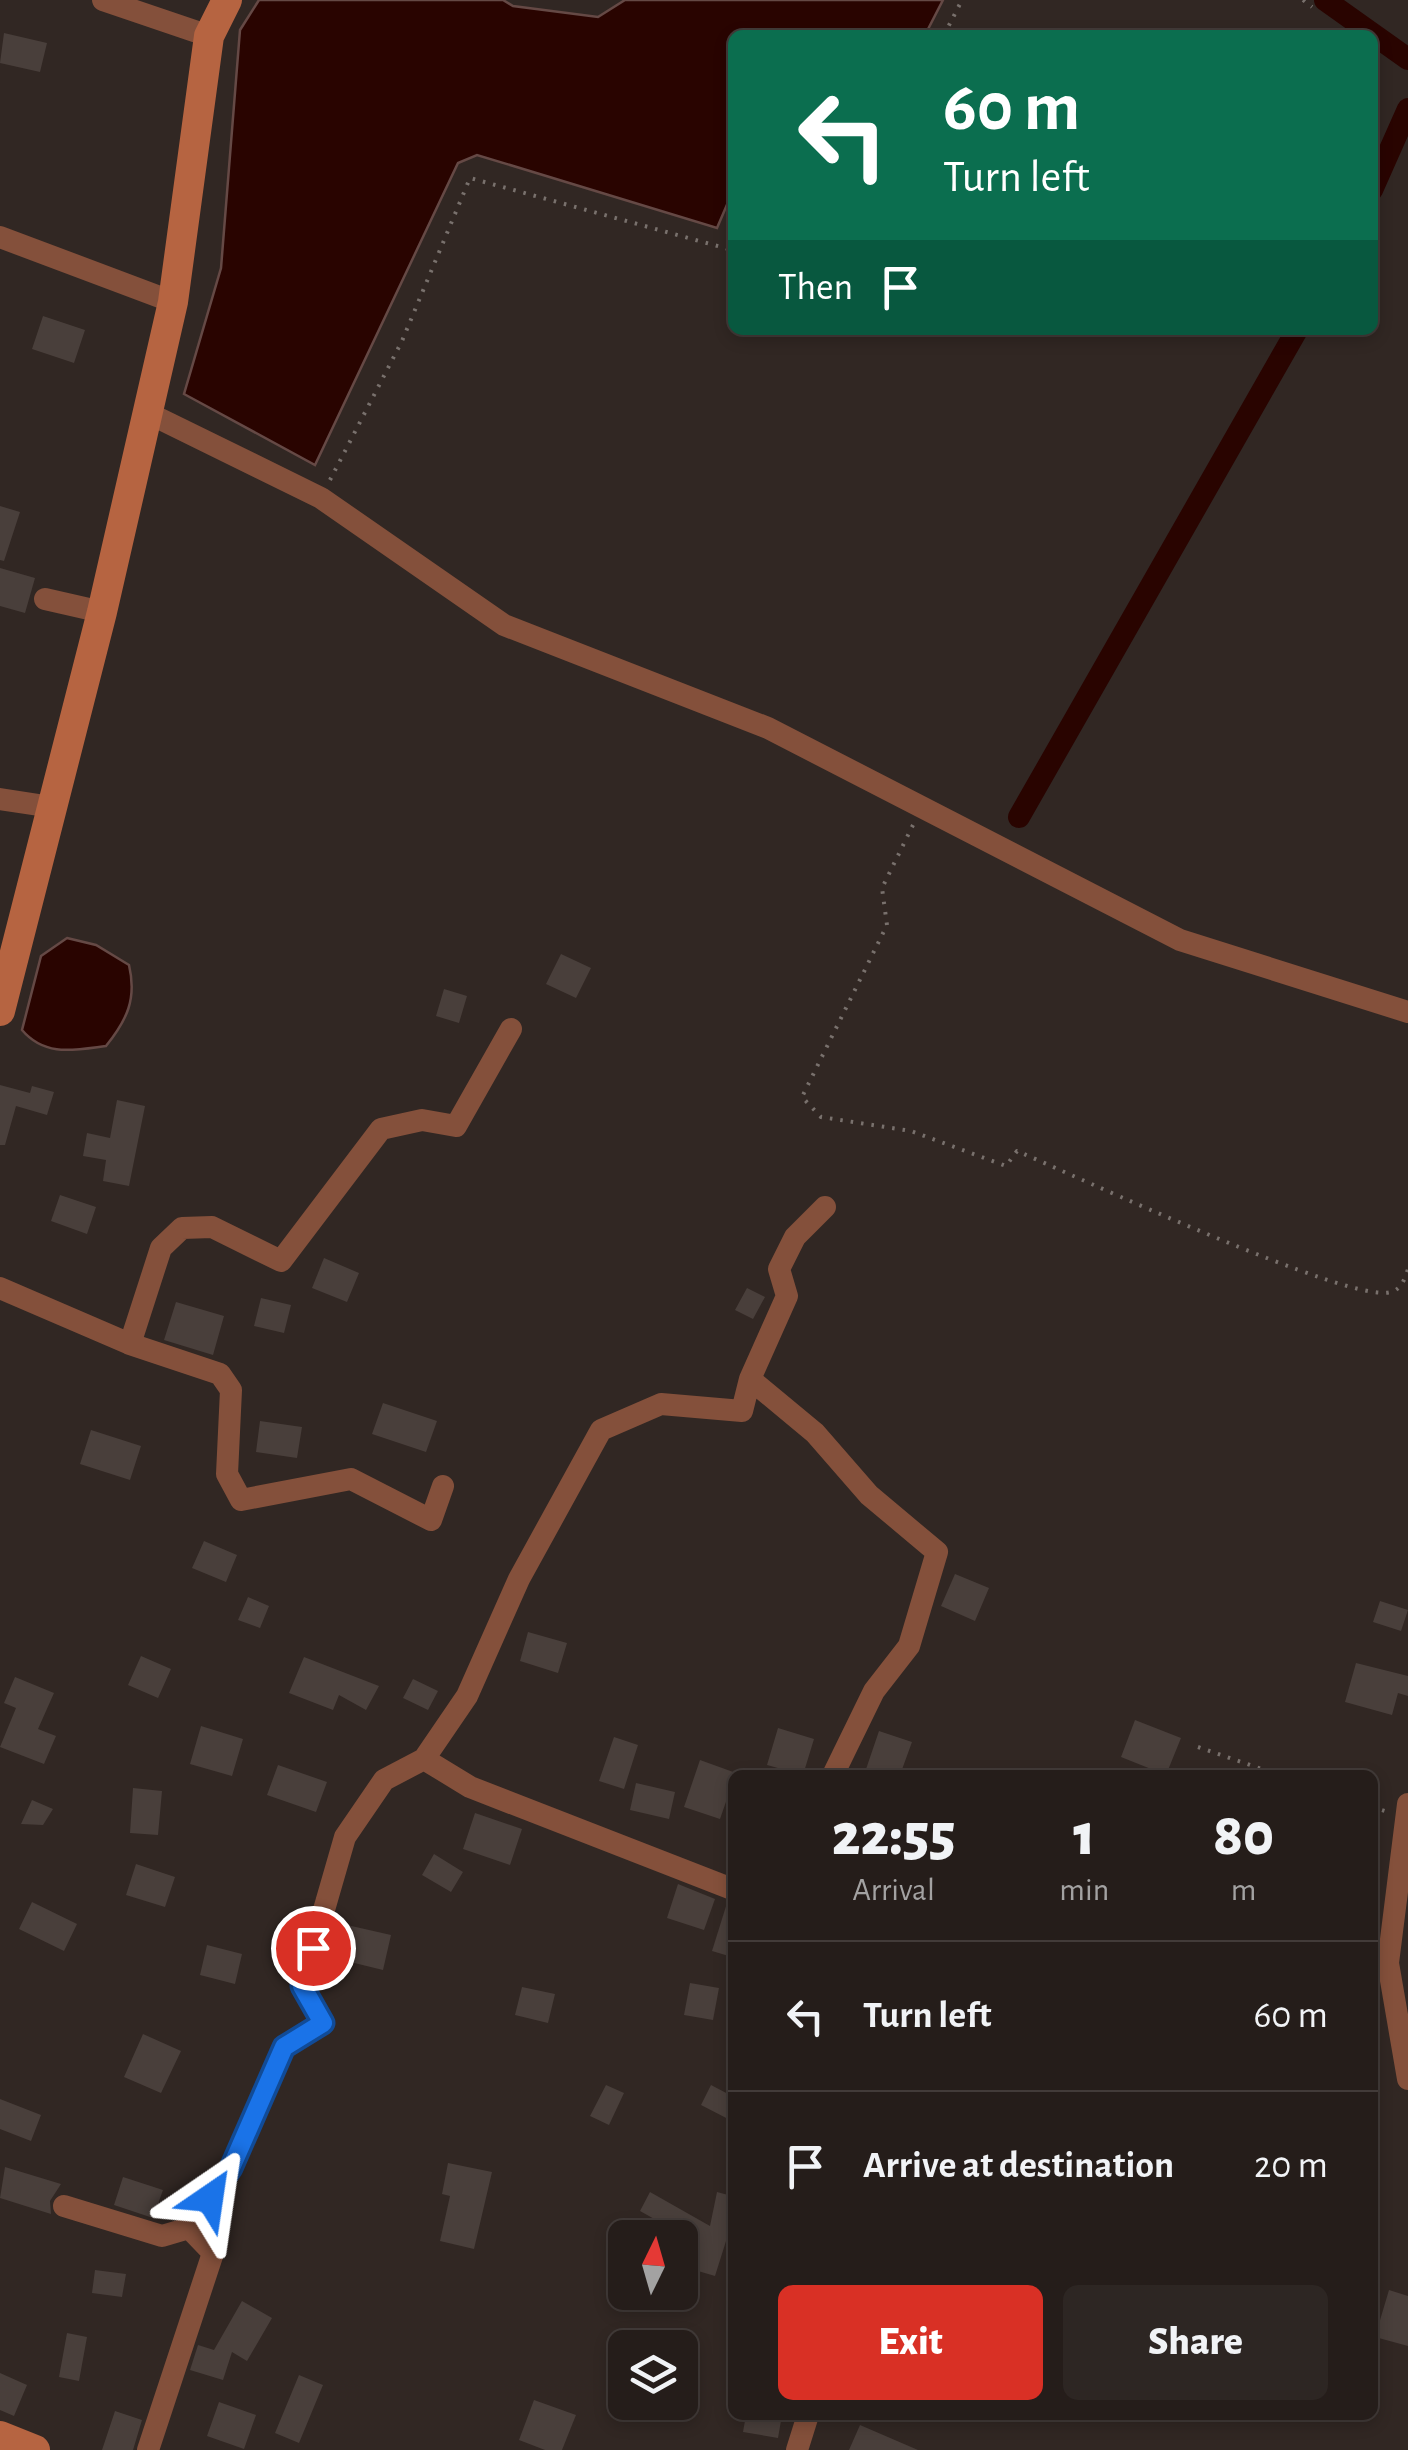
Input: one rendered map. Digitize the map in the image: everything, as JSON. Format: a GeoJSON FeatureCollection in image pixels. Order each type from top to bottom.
{"type":"FeatureCollection","features":[{"type":"Feature","properties":{"kind":"street"},"geometry":{"type":"LineString","coordinates":[[102,0],[209,36]]}},
{"type":"Feature","properties":{"kind":"street"},"geometry":{"type":"LineString","coordinates":[[0,1011],[102,612],[148,413],[172,302],[209,36],[227,0]]}},
{"type":"Feature","properties":{"kind":"street"},"geometry":{"type":"LineString","coordinates":[[0,237],[172,302]]}},
{"type":"Feature","properties":{"kind":"street"},"geometry":{"type":"LineString","coordinates":[[148,413],[321,498],[504,625],[768,728],[1180,940],[1408,1012]]}},
{"type":"Feature","properties":{"kind":"street"},"geometry":{"type":"LineString","coordinates":[[46,598],[102,612]]}},
{"type":"Feature","properties":{"kind":"street"},"geometry":{"type":"LineString","coordinates":[[0,799],[52,808]]}},
{"type":"Feature","properties":{"kind":"street"},"geometry":{"type":"LineString","coordinates":[[130,1344],[161,1248],[182,1228],[212,1228],[282,1261],[381,1129],[422,1120],[456,1126],[511,1030]]}},
{"type":"Feature","properties":{"kind":"street"},"geometry":{"type":"LineString","coordinates":[[64,2206],[162,2236],[189,2228],[231,2168],[284,2047],[323,2023],[302,1986],[345,1837],[384,1780],[424,1759],[466,1696],[519,1578],[602,1430],[662,1404],[742,1412],[750,1379],[786,1296],[779,1268],[796,1237],[826,1208]]}},
{"type":"Feature","properties":{"kind":"street"},"geometry":{"type":"LineString","coordinates":[[0,1288],[130,1344],[220,1374],[231,1390],[228,1474],[241,1500],[352,1479],[431,1520],[443,1486]]}},
{"type":"Feature","properties":{"kind":"street"},"geometry":{"type":"LineString","coordinates":[[750,1379],[815,1432],[869,1496],[937,1552],[909,1646],[874,1690],[835,1770]]}},
{"type":"Feature","properties":{"kind":"street"},"geometry":{"type":"LineString","coordinates":[[424,1759],[470,1787],[728,1888]]}},
{"type":"Feature","properties":{"kind":"street"},"geometry":{"type":"LineString","coordinates":[[1408,1804],[1388,1963],[1408,2078]]}},
{"type":"Feature","properties":{"kind":"street"},"geometry":{"type":"LineString","coordinates":[[148,2450],[210,2272],[213,2252],[189,2228]]}},
{"type":"Feature","properties":{"kind":"street"},"geometry":{"type":"LineString","coordinates":[[797,2450],[806,2420]]}},
{"type":"Feature","properties":{"kind":"street"},"geometry":{"type":"LineString","coordinates":[[0,2436],[35,2450]]}},
{"type":"Feature","properties":{"kind":"path"},"geometry":{"type":"LineString","coordinates":[[947,30],[962,0]]}},
{"type":"Feature","properties":{"kind":"path"},"geometry":{"type":"LineString","coordinates":[[1303,0],[1312,7]]}},
{"type":"Feature","properties":{"kind":"path"},"geometry":{"type":"LineString","coordinates":[[321,498],[402,341],[470,178],[728,249]]}},
{"type":"Feature","properties":{"kind":"path"},"geometry":{"type":"LineString","coordinates":[[923,806],[882,888],[887,925],[802,1097],[821,1116],[910,1132],[1006,1166],[1016,1150],[1286,1266],[1373,1293],[1392,1292],[1404,1282],[1408,1269]]}},
{"type":"Feature","properties":{"kind":"path"},"geometry":{"type":"LineString","coordinates":[[1198,1747],[1265,1770]]}},
{"type":"Feature","properties":{"kind":"shaded area"},"geometry":{"type":"Polygon","coordinates":[[[259,0],[503,0],[513,6],[598,17],[625,0],[943,0],[928,30],[728,30],[728,202],[717,228],[477,155],[458,163],[315,465],[184,394],[221,268],[240,30],[259,0]]]}},
{"type":"Feature","properties":{"kind":"shaded area"},"geometry":{"type":"Polygon","coordinates":[[[67,938],[96,945],[129,965],[131,999],[120,1027],[106,1046],[50,1048],[22,1030],[41,956],[67,938]]]}},
{"type":"Feature","properties":{"kind":"building"},"geometry":{"type":"Polygon","coordinates":[[[4,33],[47,43],[40,72],[0,63],[4,33]]]}},
{"type":"Feature","properties":{"kind":"building"},"geometry":{"type":"Polygon","coordinates":[[[43,316],[85,330],[74,363],[32,349],[43,316]]]}},
{"type":"Feature","properties":{"kind":"building"},"geometry":{"type":"Polygon","coordinates":[[[0,506],[20,512],[4,561],[0,560],[0,506]]]}},
{"type":"Feature","properties":{"kind":"building"},"geometry":{"type":"Polygon","coordinates":[[[0,568],[35,578],[25,613],[0,606],[0,568]]]}},
{"type":"Feature","properties":{"kind":"building"},"geometry":{"type":"Polygon","coordinates":[[[561,954],[591,968],[576,998],[546,984],[561,954]]]}},
{"type":"Feature","properties":{"kind":"building"},"geometry":{"type":"Polygon","coordinates":[[[444,989],[467,996],[459,1023],[436,1016],[444,989]]]}},
{"type":"Feature","properties":{"kind":"building"},"geometry":{"type":"Polygon","coordinates":[[[0,1085],[30,1093],[32,1086],[54,1092],[47,1115],[16,1106],[5,1145],[0,1145],[0,1085]]]}},
{"type":"Feature","properties":{"kind":"building"},"geometry":{"type":"Polygon","coordinates":[[[117,1100],[145,1106],[129,1186],[103,1181],[106,1160],[83,1156],[87,1133],[110,1138],[117,1100]]]}},
{"type":"Feature","properties":{"kind":"building"},"geometry":{"type":"Polygon","coordinates":[[[60,1195],[96,1207],[87,1234],[51,1221],[60,1195]]]}},
{"type":"Feature","properties":{"kind":"building"},"geometry":{"type":"Polygon","coordinates":[[[324,1258],[359,1273],[347,1302],[312,1288],[324,1258]]]}},
{"type":"Feature","properties":{"kind":"building"},"geometry":{"type":"Polygon","coordinates":[[[747,1288],[765,1297],[753,1319],[735,1310],[747,1288]]]}},
{"type":"Feature","properties":{"kind":"building"},"geometry":{"type":"Polygon","coordinates":[[[261,1298],[291,1305],[284,1333],[254,1326],[261,1298]]]}},
{"type":"Feature","properties":{"kind":"building"},"geometry":{"type":"Polygon","coordinates":[[[176,1302],[224,1316],[213,1355],[164,1340],[176,1302]]]}},
{"type":"Feature","properties":{"kind":"building"},"geometry":{"type":"Polygon","coordinates":[[[383,1403],[437,1421],[426,1452],[372,1434],[383,1403]]]}},
{"type":"Feature","properties":{"kind":"building"},"geometry":{"type":"Polygon","coordinates":[[[260,1421],[302,1427],[297,1458],[256,1452],[260,1421]]]}},
{"type":"Feature","properties":{"kind":"building"},"geometry":{"type":"Polygon","coordinates":[[[91,1430],[141,1446],[130,1480],[80,1464],[91,1430]]]}},
{"type":"Feature","properties":{"kind":"building"},"geometry":{"type":"Polygon","coordinates":[[[204,1541],[237,1555],[226,1582],[192,1568],[204,1541]]]}},
{"type":"Feature","properties":{"kind":"building"},"geometry":{"type":"Polygon","coordinates":[[[955,1574],[989,1588],[975,1621],[941,1606],[955,1574]]]}},
{"type":"Feature","properties":{"kind":"building"},"geometry":{"type":"Polygon","coordinates":[[[248,1597],[269,1606],[260,1628],[238,1620],[248,1597]]]}},
{"type":"Feature","properties":{"kind":"building"},"geometry":{"type":"Polygon","coordinates":[[[1380,1601],[1408,1610],[1401,1631],[1373,1622],[1380,1601]]]}},
{"type":"Feature","properties":{"kind":"building"},"geometry":{"type":"Polygon","coordinates":[[[528,1632],[567,1643],[558,1673],[520,1661],[528,1632]]]}},
{"type":"Feature","properties":{"kind":"building"},"geometry":{"type":"Polygon","coordinates":[[[141,1656],[171,1669],[158,1698],[128,1685],[141,1656]]]}},
{"type":"Feature","properties":{"kind":"building"},"geometry":{"type":"Polygon","coordinates":[[[304,1657],[379,1686],[366,1710],[339,1695],[333,1710],[289,1693],[304,1657]]]}},
{"type":"Feature","properties":{"kind":"building"},"geometry":{"type":"Polygon","coordinates":[[[1356,1663],[1408,1676],[1408,1696],[1398,1693],[1392,1715],[1345,1702],[1356,1663]]]}},
{"type":"Feature","properties":{"kind":"building"},"geometry":{"type":"Polygon","coordinates":[[[15,1677],[54,1693],[38,1729],[56,1736],[44,1764],[0,1747],[16,1708],[4,1703],[15,1677]]]}},
{"type":"Feature","properties":{"kind":"building"},"geometry":{"type":"Polygon","coordinates":[[[413,1679],[438,1691],[428,1710],[403,1698],[413,1679]]]}},
{"type":"Feature","properties":{"kind":"building"},"geometry":{"type":"Polygon","coordinates":[[[1135,1720],[1181,1738],[1168,1770],[1154,1770],[1121,1757],[1135,1720]]]}},
{"type":"Feature","properties":{"kind":"building"},"geometry":{"type":"Polygon","coordinates":[[[201,1726],[243,1739],[232,1776],[190,1764],[201,1726]]]}},
{"type":"Feature","properties":{"kind":"building"},"geometry":{"type":"Polygon","coordinates":[[[778,1728],[814,1739],[805,1770],[767,1765],[778,1728]]]}},
{"type":"Feature","properties":{"kind":"building"},"geometry":{"type":"Polygon","coordinates":[[[879,1731],[912,1742],[902,1770],[866,1770],[879,1731]]]}},
{"type":"Feature","properties":{"kind":"building"},"geometry":{"type":"Polygon","coordinates":[[[614,1737],[638,1745],[624,1789],[599,1781],[614,1737]]]}},
{"type":"Feature","properties":{"kind":"building"},"geometry":{"type":"Polygon","coordinates":[[[700,1760],[728,1770],[728,1796],[720,1819],[684,1807],[700,1760]]]}},
{"type":"Feature","properties":{"kind":"building"},"geometry":{"type":"Polygon","coordinates":[[[278,1765],[327,1782],[316,1812],[267,1795],[278,1765]]]}},
{"type":"Feature","properties":{"kind":"building"},"geometry":{"type":"Polygon","coordinates":[[[636,1783],[675,1792],[669,1819],[630,1810],[636,1783]]]}},
{"type":"Feature","properties":{"kind":"building"},"geometry":{"type":"Polygon","coordinates":[[[133,1788],[162,1791],[158,1835],[130,1833],[133,1788]]]}},
{"type":"Feature","properties":{"kind":"building"},"geometry":{"type":"Polygon","coordinates":[[[32,1800],[53,1809],[43,1825],[21,1824],[32,1800]]]}},
{"type":"Feature","properties":{"kind":"building"},"geometry":{"type":"Polygon","coordinates":[[[475,1813],[522,1829],[510,1865],[463,1849],[475,1813]]]}},
{"type":"Feature","properties":{"kind":"building"},"geometry":{"type":"Polygon","coordinates":[[[434,1854],[463,1872],[451,1892],[422,1875],[434,1854]]]}},
{"type":"Feature","properties":{"kind":"building"},"geometry":{"type":"Polygon","coordinates":[[[136,1864],[175,1877],[165,1907],[126,1895],[136,1864]]]}},
{"type":"Feature","properties":{"kind":"building"},"geometry":{"type":"Polygon","coordinates":[[[678,1884],[715,1899],[704,1930],[667,1918],[678,1884]]]}},
{"type":"Feature","properties":{"kind":"building"},"geometry":{"type":"Polygon","coordinates":[[[32,1902],[77,1924],[64,1951],[19,1929],[32,1902]]]}},
{"type":"Feature","properties":{"kind":"building"},"geometry":{"type":"Polygon","coordinates":[[[727,1903],[728,1903],[728,1956],[712,1951],[727,1903]]]}},
{"type":"Feature","properties":{"kind":"building"},"geometry":{"type":"Polygon","coordinates":[[[347,1925],[391,1935],[383,1970],[338,1959],[347,1925]]]}},
{"type":"Feature","properties":{"kind":"building"},"geometry":{"type":"Polygon","coordinates":[[[207,1945],[242,1954],[235,1984],[200,1975],[207,1945]]]}},
{"type":"Feature","properties":{"kind":"building"},"geometry":{"type":"Polygon","coordinates":[[[690,1983],[719,1988],[713,2020],[684,2015],[690,1983]]]}},
{"type":"Feature","properties":{"kind":"building"},"geometry":{"type":"Polygon","coordinates":[[[522,1987],[555,1994],[548,2023],[515,2015],[522,1987]]]}},
{"type":"Feature","properties":{"kind":"building"},"geometry":{"type":"Polygon","coordinates":[[[143,2034],[181,2051],[161,2093],[124,2077],[143,2034]]]}},
{"type":"Feature","properties":{"kind":"building"},"geometry":{"type":"Polygon","coordinates":[[[606,2085],[624,2093],[609,2125],[590,2116],[606,2085]]]}},
{"type":"Feature","properties":{"kind":"building"},"geometry":{"type":"Polygon","coordinates":[[[711,2085],[728,2094],[728,2119],[701,2105],[711,2085]]]}},
{"type":"Feature","properties":{"kind":"building"},"geometry":{"type":"Polygon","coordinates":[[[0,2099],[41,2115],[31,2141],[0,2129],[0,2099]]]}},
{"type":"Feature","properties":{"kind":"building"},"geometry":{"type":"Polygon","coordinates":[[[448,2163],[492,2172],[474,2249],[440,2241],[450,2196],[442,2194],[448,2163]]]}},
{"type":"Feature","properties":{"kind":"building"},"geometry":{"type":"Polygon","coordinates":[[[5,2167],[61,2184],[50,2201],[51,2214],[0,2198],[5,2167]]]}},
{"type":"Feature","properties":{"kind":"building"},"geometry":{"type":"Polygon","coordinates":[[[123,2177],[163,2190],[153,2218],[114,2205],[123,2177]]]}},
{"type":"Feature","properties":{"kind":"building"},"geometry":{"type":"Polygon","coordinates":[[[650,2192],[710,2226],[717,2192],[728,2195],[728,2235],[715,2276],[698,2271],[698,2220],[656,2220],[640,2211],[650,2192]]]}},
{"type":"Feature","properties":{"kind":"building"},"geometry":{"type":"Polygon","coordinates":[[[95,2270],[126,2274],[122,2297],[92,2293],[95,2270]]]}},
{"type":"Feature","properties":{"kind":"building"},"geometry":{"type":"Polygon","coordinates":[[[1389,2290],[1408,2296],[1408,2346],[1378,2338],[1389,2290]]]}},
{"type":"Feature","properties":{"kind":"building"},"geometry":{"type":"Polygon","coordinates":[[[242,2301],[272,2318],[247,2361],[232,2352],[223,2380],[190,2370],[198,2345],[214,2350],[242,2301]]]}},
{"type":"Feature","properties":{"kind":"building"},"geometry":{"type":"Polygon","coordinates":[[[67,2333],[87,2337],[79,2381],[59,2377],[67,2333]]]}},
{"type":"Feature","properties":{"kind":"building"},"geometry":{"type":"Polygon","coordinates":[[[0,2373],[27,2385],[14,2416],[0,2410],[0,2373]]]}},
{"type":"Feature","properties":{"kind":"building"},"geometry":{"type":"Polygon","coordinates":[[[299,2375],[323,2385],[299,2443],[275,2433],[299,2375]]]}},
{"type":"Feature","properties":{"kind":"building"},"geometry":{"type":"Polygon","coordinates":[[[534,2400],[576,2415],[562,2450],[545,2450],[519,2440],[534,2400]]]}},
{"type":"Feature","properties":{"kind":"building"},"geometry":{"type":"Polygon","coordinates":[[[219,2402],[256,2415],[244,2449],[207,2436],[219,2402]]]}},
{"type":"Feature","properties":{"kind":"building"},"geometry":{"type":"Polygon","coordinates":[[[115,2411],[142,2420],[133,2450],[102,2450],[115,2411]]]}},
{"type":"Feature","properties":{"kind":"building"},"geometry":{"type":"Polygon","coordinates":[[[745,2420],[781,2420],[778,2438],[743,2432],[745,2420]]]}},
{"type":"Feature","properties":{"kind":"building"},"geometry":{"type":"Polygon","coordinates":[[[860,2425],[918,2450],[849,2450],[860,2425]]]}},
{"type":"Feature","properties":{"kind":"waterway"},"geometry":{"type":"LineString","coordinates":[[1325,0],[1367,30]]}},
{"type":"Feature","properties":{"kind":"waterway"},"geometry":{"type":"LineString","coordinates":[[1378,38],[1408,59]]}},
{"type":"Feature","properties":{"kind":"waterway"},"geometry":{"type":"LineString","coordinates":[[1378,176],[1408,109]]}},
{"type":"Feature","properties":{"kind":"waterway"},"geometry":{"type":"LineString","coordinates":[[1019,817],[1294,335]]}},
{"type":"Feature","properties":{"kind":"route"},"geometry":{"type":"LineString","coordinates":[[210,2198],[231,2168],[284,2047],[323,2023],[302,1986],[313,1948]]}}]}
